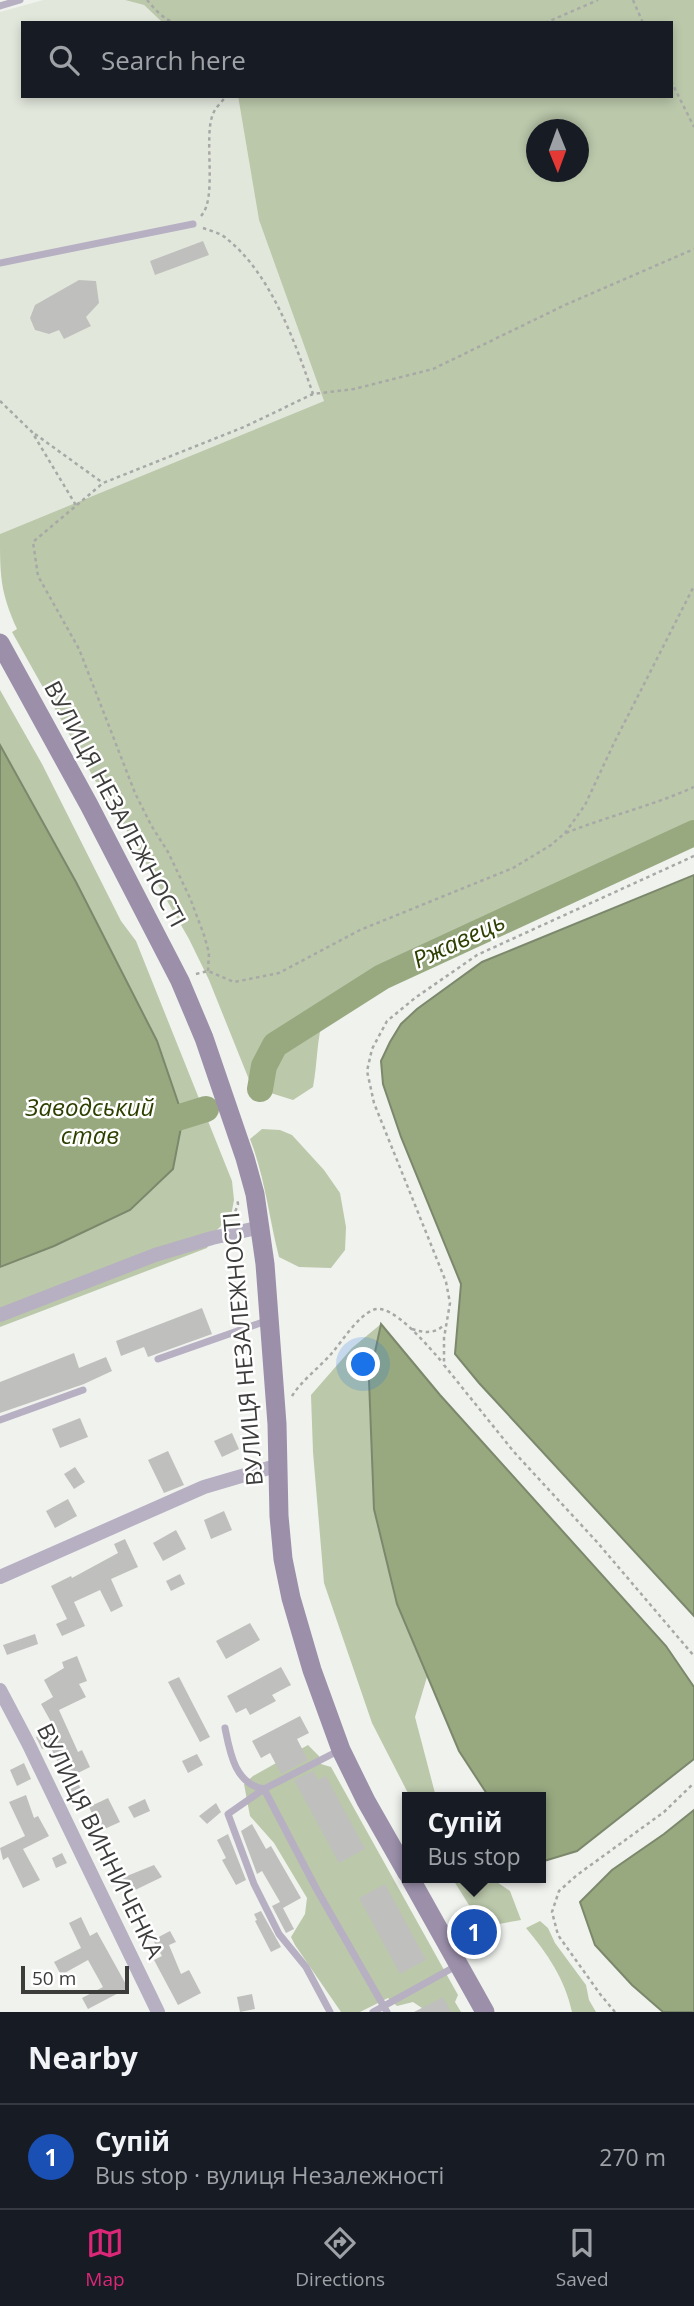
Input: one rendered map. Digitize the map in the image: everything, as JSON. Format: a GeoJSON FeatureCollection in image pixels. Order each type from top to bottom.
{"type":"FeatureCollection","features":[{"type":"Feature","properties":{"kind":"main road","name":"ВУЛИЦЯ НЕЗАЛЕЖНОСТІ"},"geometry":{"type":"LineString","coordinates":[[0,643],[180,981],[204,1038],[245,1158],[261,1227],[270,1320],[283,1559],[291,1598],[312,1670],[341,1750],[366,1801],[402,1863]]}},
{"type":"Feature","properties":{"kind":"main road","name":"ВУЛИЦЯ НЕЗАЛЕЖНОСТІ"},"geometry":{"type":"LineString","coordinates":[[413,1883],[485,2012]]}},
{"type":"Feature","properties":{"kind":"street"},"geometry":{"type":"LineString","coordinates":[[0,1315],[155,1255],[261,1227]]}},
{"type":"Feature","properties":{"kind":"street"},"geometry":{"type":"LineString","coordinates":[[0,1577],[204,1488],[279,1465]]}},
{"type":"Feature","properties":{"kind":"street","name":"ВУЛИЦЯ ВИННИЧЕНКА"},"geometry":{"type":"LineString","coordinates":[[0,1690],[28,1742],[158,2012]]}},
{"type":"Feature","properties":{"kind":"lane"},"geometry":{"type":"LineString","coordinates":[[0,6],[20,0]]}},
{"type":"Feature","properties":{"kind":"lane"},"geometry":{"type":"LineString","coordinates":[[0,263],[193,224]]}},
{"type":"Feature","properties":{"kind":"lane"},"geometry":{"type":"LineString","coordinates":[[158,1359],[270,1320]]}},
{"type":"Feature","properties":{"kind":"lane"},"geometry":{"type":"LineString","coordinates":[[0,1420],[83,1390]]}},
{"type":"Feature","properties":{"kind":"lane"},"geometry":{"type":"LineString","coordinates":[[225,1727],[231,1758],[239,1773],[253,1787],[264,1789]]}},
{"type":"Feature","properties":{"kind":"lane"},"geometry":{"type":"LineString","coordinates":[[330,2012],[306,1967],[279,1934],[254,1884],[228,1814],[264,1789],[341,1750]]}},
{"type":"Feature","properties":{"kind":"lane"},"geometry":{"type":"LineString","coordinates":[[264,1789],[317,1890],[385,2009]]}},
{"type":"Feature","properties":{"kind":"lane"},"geometry":{"type":"LineString","coordinates":[[373,2012],[385,2009],[459,1964]]}},
{"type":"Feature","properties":{"kind":"path"},"geometry":{"type":"LineString","coordinates":[[147,0],[171,21]]}},
{"type":"Feature","properties":{"kind":"path"},"geometry":{"type":"LineString","coordinates":[[550,21],[598,0]]}},
{"type":"Feature","properties":{"kind":"path"},"geometry":{"type":"LineString","coordinates":[[633,0],[642,21]]}},
{"type":"Feature","properties":{"kind":"path"},"geometry":{"type":"LineString","coordinates":[[673,85],[694,127]]}},
{"type":"Feature","properties":{"kind":"path"},"geometry":{"type":"LineString","coordinates":[[225,98],[212,115],[209,193],[205,212],[193,224],[225,237],[253,263],[279,310],[313,394]]}},
{"type":"Feature","properties":{"kind":"path"},"geometry":{"type":"LineString","coordinates":[[694,249],[433,369],[354,389],[313,394],[244,427],[103,483],[33,542],[38,576],[79,649],[135,793],[190,898],[209,953],[208,971],[234,982],[279,974],[360,930],[513,868],[551,845],[565,833],[584,805],[694,586]]}},
{"type":"Feature","properties":{"kind":"path"},"geometry":{"type":"LineString","coordinates":[[0,401],[32,432],[103,483]]}},
{"type":"Feature","properties":{"kind":"path"},"geometry":{"type":"LineString","coordinates":[[32,432],[77,507]]}},
{"type":"Feature","properties":{"kind":"path"},"geometry":{"type":"LineString","coordinates":[[565,833],[657,804],[694,787]]}},
{"type":"Feature","properties":{"kind":"path"},"geometry":{"type":"LineString","coordinates":[[444,1365],[450,1303],[446,1282],[374,1102],[368,1071],[372,1049],[387,1021],[477,955],[694,856]]}},
{"type":"Feature","properties":{"kind":"path"},"geometry":{"type":"LineString","coordinates":[[212,1238],[235,1216],[237,1192]]}},
{"type":"Feature","properties":{"kind":"path"},"geometry":{"type":"LineString","coordinates":[[295,1391],[372,1310],[382,1309],[394,1315],[409,1327],[444,1365],[514,1452],[597,1542],[694,1656]]}},
{"type":"Feature","properties":{"kind":"path"},"geometry":{"type":"LineString","coordinates":[[409,1327],[430,1332],[439,1330],[446,1323]]}},
{"type":"Feature","properties":{"kind":"path"},"geometry":{"type":"LineString","coordinates":[[615,2012],[558,1935],[552,1912],[559,1891],[664,1812],[694,1783]]}},
{"type":"Feature","properties":{"kind":"shaded area"},"geometry":{"type":"Polygon","coordinates":[[[43,0],[125,0],[144,5],[161,21],[21,21],[21,98],[238,98],[259,220],[324,401],[0,534],[0,12],[43,0]]]}},
{"type":"Feature","properties":{"kind":"shaded area"},"geometry":{"type":"Polygon","coordinates":[[[125,0],[694,0],[694,822],[423,954],[325,1013],[313,1087],[293,1100],[252,1087],[209,980],[189,939],[99,782],[96,782],[12,632],[17,629],[2,583],[0,534],[324,401],[259,220],[238,98],[673,98],[673,21],[161,21],[144,5],[125,0]]]}},
{"type":"Feature","properties":{"kind":"shaded area"},"geometry":{"type":"Polygon","coordinates":[[[0,690],[42,764],[121,921],[136,941],[232,1181],[234,1200],[231,1216],[213,1234],[207,1248],[0,1327],[0,1267],[54,1246],[76,882],[0,745],[0,690]]]}},
{"type":"Feature","properties":{"kind":"shaded area"},"geometry":{"type":"Polygon","coordinates":[[[262,1129],[280,1130],[292,1135],[324,1170],[340,1193],[346,1227],[345,1250],[331,1268],[299,1267],[279,1257],[263,1183],[250,1139],[262,1129]]]}},
{"type":"Feature","properties":{"kind":"shaded area"},"geometry":{"type":"Polygon","coordinates":[[[381,1324],[369,1380],[370,1422],[397,1604],[427,1677],[415,1717],[435,1792],[407,1792],[372,1723],[324,1583],[311,1395],[352,1348],[381,1324]]]}},
{"type":"Feature","properties":{"kind":"shaded area"},"geometry":{"type":"Polygon","coordinates":[[[308,1745],[319,1756],[321,1764],[331,1767],[458,1995],[455,2002],[461,2012],[428,2012],[413,2002],[397,2006],[388,1998],[360,2012],[341,2012],[295,1945],[291,1937],[305,1914],[307,1898],[274,1843],[250,1816],[244,1784],[253,1776],[308,1745]]]}},
{"type":"Feature","properties":{"kind":"shaded area"},"geometry":{"type":"Polygon","coordinates":[[[455,1883],[498,1883],[510,1891],[521,1920],[499,1924],[474,1913],[455,1883]]]}},
{"type":"Feature","properties":{"kind":"shaded area"},"geometry":{"type":"Polygon","coordinates":[[[540,1921],[548,1928],[555,1943],[586,1985],[589,2000],[596,2012],[572,2012],[565,1988],[554,1967],[526,1928],[540,1921]]]}},
{"type":"Feature","properties":{"kind":"water","name":"Заводський став"},"geometry":{"type":"Polygon","coordinates":[[[0,745],[76,882],[157,1041],[183,1117],[173,1169],[130,1210],[54,1246],[0,1267],[0,745]]]}},
{"type":"Feature","properties":{"kind":"water"},"geometry":{"type":"Polygon","coordinates":[[[694,875],[694,1616],[455,1354],[461,1284],[401,1137],[383,1084],[381,1061],[401,1024],[417,1009],[482,962],[694,875]]]}},
{"type":"Feature","properties":{"kind":"water"},"geometry":{"type":"Polygon","coordinates":[[[381,1324],[440,1395],[666,1646],[694,1687],[694,1759],[577,1851],[546,1860],[546,1792],[486,1792],[459,1751],[397,1604],[374,1509],[369,1380],[381,1324]]]}},
{"type":"Feature","properties":{"kind":"water"},"geometry":{"type":"Polygon","coordinates":[[[694,1810],[694,2012],[663,2012],[632,1985],[595,1945],[580,1902],[612,1870],[694,1810]]]}},
{"type":"Feature","properties":{"kind":"building"},"geometry":{"type":"Polygon","coordinates":[[[203,241],[209,255],[155,275],[150,261],[203,241]]]}},
{"type":"Feature","properties":{"kind":"building"},"geometry":{"type":"Polygon","coordinates":[[[79,280],[96,281],[99,303],[86,317],[91,326],[64,339],[59,330],[49,334],[35,330],[30,318],[35,305],[79,280]]]}},
{"type":"Feature","properties":{"kind":"building"},"geometry":{"type":"Polygon","coordinates":[[[202,1308],[212,1334],[148,1357],[144,1347],[121,1356],[116,1341],[202,1308]]]}},
{"type":"Feature","properties":{"kind":"building"},"geometry":{"type":"Polygon","coordinates":[[[74,1353],[79,1368],[106,1357],[112,1371],[84,1384],[0,1413],[0,1382],[74,1353]]]}},
{"type":"Feature","properties":{"kind":"building"},"geometry":{"type":"Polygon","coordinates":[[[80,1418],[88,1437],[60,1448],[52,1429],[80,1418]]]}},
{"type":"Feature","properties":{"kind":"building"},"geometry":{"type":"Polygon","coordinates":[[[232,1433],[239,1449],[222,1457],[214,1441],[232,1433]]]}},
{"type":"Feature","properties":{"kind":"building"},"geometry":{"type":"Polygon","coordinates":[[[168,1451],[184,1485],[164,1493],[148,1460],[168,1451]]]}},
{"type":"Feature","properties":{"kind":"building"},"geometry":{"type":"Polygon","coordinates":[[[75,1467],[85,1482],[74,1489],[64,1474],[75,1467]]]}},
{"type":"Feature","properties":{"kind":"building"},"geometry":{"type":"Polygon","coordinates":[[[68,1499],[77,1516],[55,1528],[46,1511],[68,1499]]]}},
{"type":"Feature","properties":{"kind":"building"},"geometry":{"type":"Polygon","coordinates":[[[224,1511],[232,1530],[211,1539],[204,1520],[224,1511]]]}},
{"type":"Feature","properties":{"kind":"building"},"geometry":{"type":"Polygon","coordinates":[[[176,1530],[186,1549],[163,1561],[153,1543],[176,1530]]]}},
{"type":"Feature","properties":{"kind":"building"},"geometry":{"type":"Polygon","coordinates":[[[125,1539],[138,1567],[111,1579],[123,1606],[111,1612],[100,1590],[74,1602],[85,1626],[62,1636],[56,1624],[67,1619],[51,1586],[71,1576],[72,1578],[118,1553],[114,1544],[125,1539]]]}},
{"type":"Feature","properties":{"kind":"building"},"geometry":{"type":"Polygon","coordinates":[[[180,1574],[185,1584],[171,1591],[166,1581],[180,1574]]]}},
{"type":"Feature","properties":{"kind":"building"},"geometry":{"type":"Polygon","coordinates":[[[250,1623],[260,1640],[226,1659],[216,1641],[250,1623]]]}},
{"type":"Feature","properties":{"kind":"building"},"geometry":{"type":"Polygon","coordinates":[[[35,1634],[38,1644],[7,1655],[3,1645],[35,1634]]]}},
{"type":"Feature","properties":{"kind":"building"},"geometry":{"type":"Polygon","coordinates":[[[77,1656],[87,1681],[79,1684],[86,1697],[59,1710],[78,1752],[82,1750],[90,1767],[66,1779],[50,1746],[42,1749],[36,1737],[55,1729],[41,1704],[53,1697],[44,1680],[64,1668],[62,1662],[77,1656]]]}},
{"type":"Feature","properties":{"kind":"building"},"geometry":{"type":"Polygon","coordinates":[[[281,1667],[291,1685],[272,1695],[276,1701],[250,1715],[246,1708],[236,1713],[227,1696],[281,1667]]]}},
{"type":"Feature","properties":{"kind":"building"},"geometry":{"type":"Polygon","coordinates":[[[179,1677],[210,1737],[200,1742],[168,1682],[179,1677]]]}},
{"type":"Feature","properties":{"kind":"building"},"geometry":{"type":"Polygon","coordinates":[[[300,1716],[309,1733],[297,1739],[308,1760],[281,1774],[270,1753],[261,1758],[252,1741],[300,1716]]]}},
{"type":"Feature","properties":{"kind":"building"},"geometry":{"type":"Polygon","coordinates":[[[197,1754],[203,1765],[188,1773],[182,1761],[197,1754]]]}},
{"type":"Feature","properties":{"kind":"building"},"geometry":{"type":"Polygon","coordinates":[[[24,1763],[31,1779],[17,1786],[10,1770],[24,1763]]]}},
{"type":"Feature","properties":{"kind":"building"},"geometry":{"type":"Polygon","coordinates":[[[313,1771],[318,1780],[326,1776],[365,1849],[339,1863],[294,1780],[313,1771]]]}},
{"type":"Feature","properties":{"kind":"building"},"geometry":{"type":"Polygon","coordinates":[[[76,1779],[81,1789],[68,1796],[63,1786],[76,1779]]]}},
{"type":"Feature","properties":{"kind":"building"},"geometry":{"type":"Polygon","coordinates":[[[26,1795],[34,1818],[38,1816],[49,1836],[23,1849],[40,1880],[23,1888],[8,1857],[3,1860],[0,1848],[25,1836],[9,1802],[26,1795]]]}},
{"type":"Feature","properties":{"kind":"building"},"geometry":{"type":"Polygon","coordinates":[[[108,1798],[120,1822],[100,1831],[89,1807],[108,1798]]]}},
{"type":"Feature","properties":{"kind":"building"},"geometry":{"type":"Polygon","coordinates":[[[145,1799],[150,1811],[134,1818],[128,1807],[145,1799]]]}},
{"type":"Feature","properties":{"kind":"building"},"geometry":{"type":"Polygon","coordinates":[[[216,1803],[221,1812],[207,1824],[199,1816],[216,1803]]]}},
{"type":"Feature","properties":{"kind":"building"},"geometry":{"type":"Polygon","coordinates":[[[252,1824],[266,1849],[271,1846],[301,1898],[283,1908],[294,1929],[286,1933],[272,1906],[280,1902],[262,1871],[257,1874],[241,1831],[252,1824]]]}},
{"type":"Feature","properties":{"kind":"building"},"geometry":{"type":"Polygon","coordinates":[[[228,1834],[246,1880],[236,1885],[222,1860],[226,1858],[217,1840],[228,1834]]]}},
{"type":"Feature","properties":{"kind":"building"},"geometry":{"type":"Polygon","coordinates":[[[62,1853],[67,1863],[56,1868],[52,1858],[62,1853]]]}},
{"type":"Feature","properties":{"kind":"building"},"geometry":{"type":"Polygon","coordinates":[[[154,1865],[162,1877],[129,1893],[122,1878],[154,1865]]]}},
{"type":"Feature","properties":{"kind":"building"},"geometry":{"type":"Polygon","coordinates":[[[385,1884],[426,1960],[400,1974],[359,1898],[385,1884]]]}},
{"type":"Feature","properties":{"kind":"building"},"geometry":{"type":"Polygon","coordinates":[[[261,1911],[281,1947],[271,1952],[255,1921],[257,1920],[254,1914],[261,1911]]]}},
{"type":"Feature","properties":{"kind":"building"},"geometry":{"type":"Polygon","coordinates":[[[81,1917],[90,1936],[97,1932],[128,1988],[88,2009],[82,1998],[103,1987],[88,1960],[61,1975],[54,1962],[81,1948],[69,1923],[81,1917]]]}},
{"type":"Feature","properties":{"kind":"building"},"geometry":{"type":"Polygon","coordinates":[[[170,1931],[176,1942],[169,1945],[181,1974],[189,1970],[201,1993],[178,2005],[154,1960],[162,1956],[153,1940],[170,1931]]]}},
{"type":"Feature","properties":{"kind":"building"},"geometry":{"type":"Polygon","coordinates":[[[252,1994],[255,2009],[240,2012],[237,1997],[252,1994]]]}},
{"type":"Feature","properties":{"kind":"building"},"geometry":{"type":"Polygon","coordinates":[[[443,1997],[451,2012],[414,2012],[443,1997]]]}},
{"type":"Feature","properties":{"kind":"waterway","name":"Ржавець"},"geometry":{"type":"LineString","coordinates":[[260,1089],[264,1066],[275,1045],[382,977],[694,833]]}},
{"type":"Feature","properties":{"kind":"waterway"},"geometry":{"type":"LineString","coordinates":[[148,1127],[206,1109]]}},
{"type":"Feature","properties":{"kind":"place","name":"Супій"},"geometry":{"type":"Point","coordinates":[474,1932]}}]}
